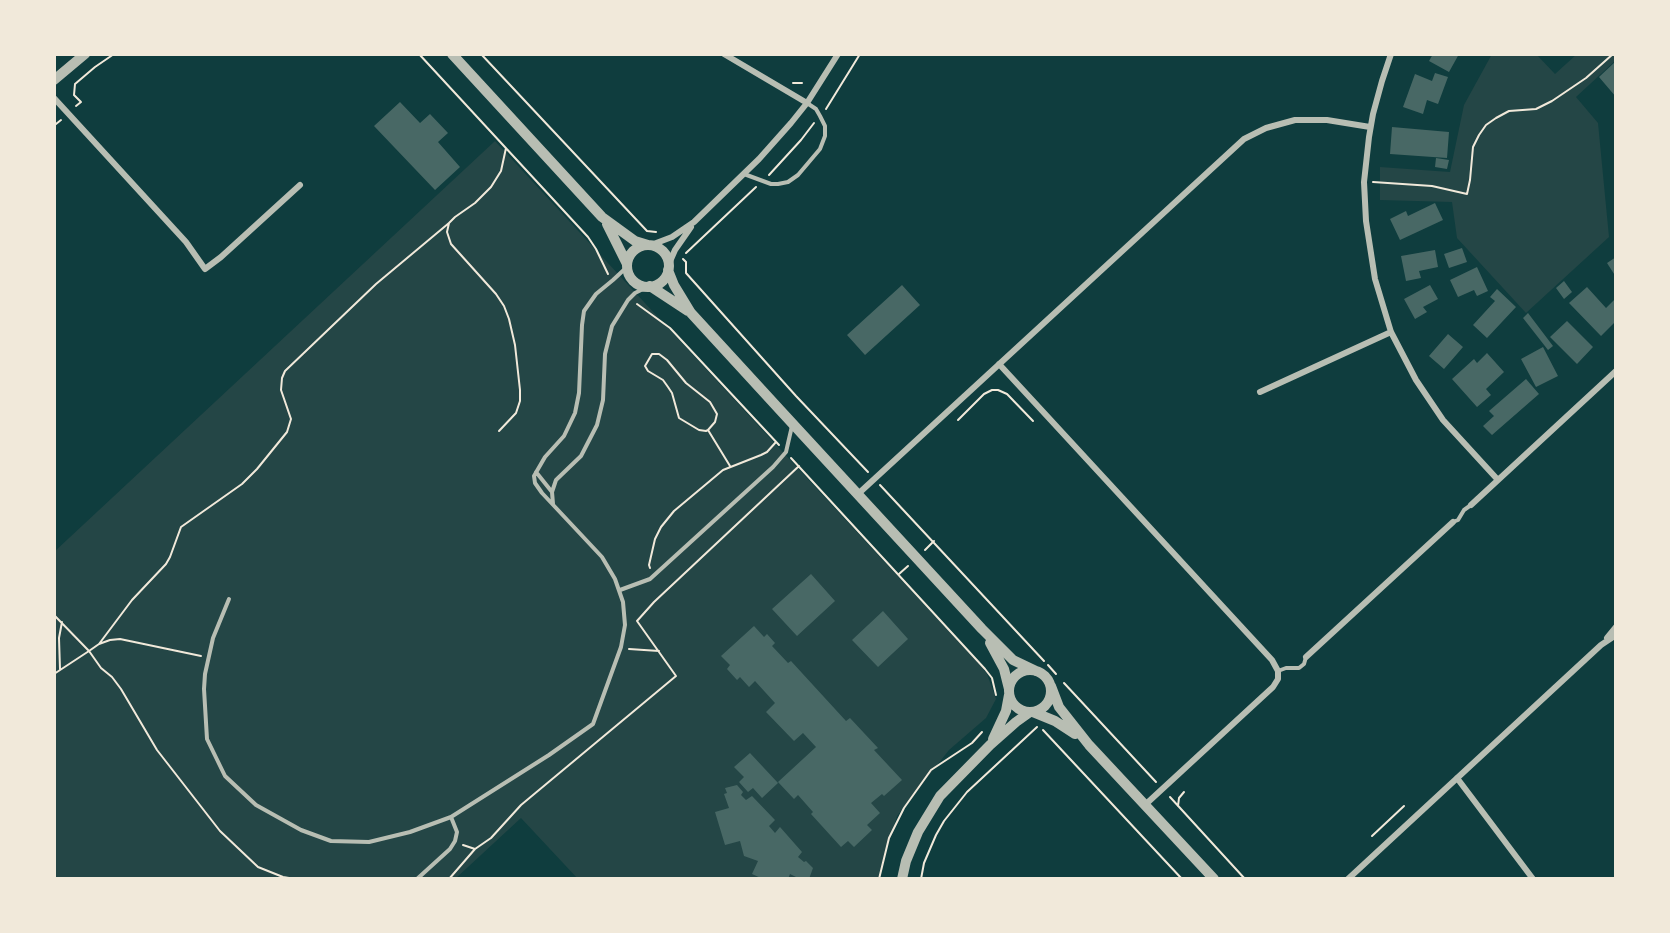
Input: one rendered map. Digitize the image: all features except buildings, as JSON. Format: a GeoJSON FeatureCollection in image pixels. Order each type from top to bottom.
{"type":"FeatureCollection","features":[{"type":"Feature","properties":{"kind":"street"},"geometry":{"type":"LineString","coordinates":[[54,80],[85,54]]}},
{"type":"Feature","properties":{"kind":"street"},"geometry":{"type":"LineString","coordinates":[[452,54],[602,217],[616,240],[627,265],[628,274],[632,279],[638,284],[648,286],[691,313]]}},
{"type":"Feature","properties":{"kind":"street"},"geometry":{"type":"LineString","coordinates":[[724,54],[807,103]]}},
{"type":"Feature","properties":{"kind":"street"},"geometry":{"type":"LineString","coordinates":[[627,265],[634,250],[666,240],[694,222],[744,174],[776,141],[807,103],[838,54]]}},
{"type":"Feature","properties":{"kind":"street"},"geometry":{"type":"LineString","coordinates":[[1391,54],[1370,127],[1365,182],[1366,221],[1371,263],[1391,332],[1405,362],[1438,414],[1498,480]]}},
{"type":"Feature","properties":{"kind":"street"},"geometry":{"type":"LineString","coordinates":[[54,98],[186,242],[205,269],[300,185]]}},
{"type":"Feature","properties":{"kind":"street"},"geometry":{"type":"LineString","coordinates":[[858,494],[1244,139],[1266,128],[1295,120],[1321,120],[1370,127]]}},
{"type":"Feature","properties":{"kind":"street"},"geometry":{"type":"LineString","coordinates":[[602,217],[635,241],[663,251],[668,260],[668,268],[674,285],[691,313],[982,629],[1014,660],[1044,675],[1059,707],[1089,745],[1214,879]]}},
{"type":"Feature","properties":{"kind":"street"},"geometry":{"type":"LineString","coordinates":[[648,286],[662,281],[666,276],[675,250],[694,222]]}},
{"type":"Feature","properties":{"kind":"street"},"geometry":{"type":"LineString","coordinates":[[1260,392],[1391,332]]}},
{"type":"Feature","properties":{"kind":"street"},"geometry":{"type":"LineString","coordinates":[[999,364],[1272,660],[1278,671],[1275,686],[1146,804]]}},
{"type":"Feature","properties":{"kind":"street"},"geometry":{"type":"LineString","coordinates":[[1471,505],[1616,371]]}},
{"type":"Feature","properties":{"kind":"street"},"geometry":{"type":"LineString","coordinates":[[1306,657],[1454,522]]}},
{"type":"Feature","properties":{"kind":"street"},"geometry":{"type":"LineString","coordinates":[[1348,879],[1601,645],[1616,627]]}},
{"type":"Feature","properties":{"kind":"street"},"geometry":{"type":"LineString","coordinates":[[982,629],[1004,669],[1011,699],[1016,707],[1059,723],[1089,745]]}},
{"type":"Feature","properties":{"kind":"street"},"geometry":{"type":"LineString","coordinates":[[1601,645],[1616,635]]}},
{"type":"Feature","properties":{"kind":"street"},"geometry":{"type":"LineString","coordinates":[[990,744],[1006,711],[1010,683],[1016,675],[1026,670],[1036,671]]}},
{"type":"Feature","properties":{"kind":"street"},"geometry":{"type":"LineString","coordinates":[[902,879],[914,842],[935,803],[951,783],[990,744],[1016,722],[1042,709],[1048,703],[1051,686]]}},
{"type":"Feature","properties":{"kind":"street"},"geometry":{"type":"LineString","coordinates":[[1457,778],[1533,879]]}},
{"type":"Feature","properties":{"kind":"lane"},"geometry":{"type":"LineString","coordinates":[[744,174],[774,184],[781,184],[798,175],[824,142],[825,130],[820,116],[816,109],[807,103]]}},
{"type":"Feature","properties":{"kind":"lane"},"geometry":{"type":"LineString","coordinates":[[229,599],[208,657],[204,689],[207,739],[225,776],[256,805],[301,830],[331,841],[369,842],[410,832],[451,817],[549,756],[592,724],[621,647],[625,625],[623,602],[609,567],[602,557],[542,493],[534,478],[545,457],[564,436],[574,413],[579,393],[584,311],[593,297],[627,265]]}},
{"type":"Feature","properties":{"kind":"lane"},"geometry":{"type":"LineString","coordinates":[[552,492],[558,478],[585,450],[597,425],[602,406],[605,354],[614,321],[630,298],[648,286]]}},
{"type":"Feature","properties":{"kind":"lane"},"geometry":{"type":"LineString","coordinates":[[620,591],[653,576],[781,459],[787,448],[792,423]]}},
{"type":"Feature","properties":{"kind":"lane"},"geometry":{"type":"LineString","coordinates":[[536,472],[552,492],[554,504]]}},
{"type":"Feature","properties":{"kind":"lane"},"geometry":{"type":"LineString","coordinates":[[1454,522],[1471,505]]}},
{"type":"Feature","properties":{"kind":"lane"},"geometry":{"type":"LineString","coordinates":[[1278,671],[1290,668],[1299,669],[1306,657]]}},
{"type":"Feature","properties":{"kind":"lane"},"geometry":{"type":"LineString","coordinates":[[417,879],[454,843],[456,832],[451,817]]}},
{"type":"Feature","properties":{"kind":"path"},"geometry":{"type":"LineString","coordinates":[[68,113],[81,102],[74,94],[75,84],[114,54]]}},
{"type":"Feature","properties":{"kind":"path"},"geometry":{"type":"LineString","coordinates":[[419,54],[588,237],[613,280]]}},
{"type":"Feature","properties":{"kind":"path"},"geometry":{"type":"LineString","coordinates":[[481,54],[647,231],[659,232],[666,240]]}},
{"type":"Feature","properties":{"kind":"path"},"geometry":{"type":"LineString","coordinates":[[682,257],[763,181],[820,116],[860,54]]}},
{"type":"Feature","properties":{"kind":"path"},"geometry":{"type":"LineString","coordinates":[[1365,182],[1432,186],[1467,194],[1473,147],[1486,125],[1509,111],[1536,109],[1552,101],[1586,78],[1613,54]]}},
{"type":"Feature","properties":{"kind":"path"},"geometry":{"type":"LineString","coordinates":[[99,644],[132,600],[166,564],[174,548],[178,530],[183,524],[242,484],[287,432],[291,419],[281,390],[285,371],[376,284],[480,199],[501,171],[506,148]]}},
{"type":"Feature","properties":{"kind":"path"},"geometry":{"type":"LineString","coordinates":[[449,223],[447,232],[451,244],[496,294],[504,306],[512,327],[520,401],[516,413],[499,431]]}},
{"type":"Feature","properties":{"kind":"path"},"geometry":{"type":"LineString","coordinates":[[675,250],[686,262],[686,273],[864,469]]}},
{"type":"Feature","properties":{"kind":"path"},"geometry":{"type":"LineString","coordinates":[[630,298],[670,328],[776,442],[767,452],[718,473],[678,508],[661,527],[655,539],[649,566],[653,576]]}},
{"type":"Feature","properties":{"kind":"path"},"geometry":{"type":"LineString","coordinates":[[651,354],[659,354],[667,360],[686,382],[710,402],[717,414],[715,422],[708,430],[699,430],[679,418],[672,393],[663,380],[648,371],[645,366],[651,354]]}},
{"type":"Feature","properties":{"kind":"path"},"geometry":{"type":"LineString","coordinates":[[958,420],[984,394],[998,390],[1009,396],[1033,421]]}},
{"type":"Feature","properties":{"kind":"path"},"geometry":{"type":"LineString","coordinates":[[708,430],[730,466]]}},
{"type":"Feature","properties":{"kind":"path"},"geometry":{"type":"LineString","coordinates":[[449,879],[475,849],[491,838],[521,805],[676,676],[637,621],[654,602],[799,466],[985,669],[992,678],[996,700],[1006,711]]}},
{"type":"Feature","properties":{"kind":"path"},"geometry":{"type":"LineString","coordinates":[[884,489],[1245,879]]}},
{"type":"Feature","properties":{"kind":"path"},"geometry":{"type":"LineString","coordinates":[[54,615],[122,689],[157,750],[220,831],[258,867],[295,879]]}},
{"type":"Feature","properties":{"kind":"path"},"geometry":{"type":"LineString","coordinates":[[60,669],[59,638],[62,622]]}},
{"type":"Feature","properties":{"kind":"path"},"geometry":{"type":"LineString","coordinates":[[54,674],[99,644],[110,640],[120,639],[208,657]]}},
{"type":"Feature","properties":{"kind":"path"},"geometry":{"type":"LineString","coordinates":[[621,647],[658,651]]}},
{"type":"Feature","properties":{"kind":"path"},"geometry":{"type":"LineString","coordinates":[[921,879],[924,863],[936,835],[961,799],[1038,726],[1182,879]]}},
{"type":"Feature","properties":{"kind":"path"},"geometry":{"type":"LineString","coordinates":[[886,879],[880,879],[889,838],[904,808],[931,770],[972,743],[984,730]]}},
{"type":"Feature","properties":{"kind":"path"},"geometry":{"type":"LineString","coordinates":[[1178,806],[1179,798],[1184,792]]}},
{"type":"Feature","properties":{"kind":"path"},"geometry":{"type":"LineString","coordinates":[[1372,836],[1404,806]]}},
{"type":"Feature","properties":{"kind":"path"},"geometry":{"type":"LineString","coordinates":[[454,843],[475,849]]}},
{"type":"Feature","properties":{"kind":"shaded area"},"geometry":{"type":"Polygon","coordinates":[[[1492,54],[1536,54],[1555,74],[1577,54],[1616,54],[1616,60],[1576,97],[1598,123],[1609,237],[1526,313],[1457,238],[1452,202],[1380,200],[1380,167],[1450,172],[1464,105],[1492,54]]]}},
{"type":"Feature","properties":{"kind":"shaded area"},"geometry":{"type":"Polygon","coordinates":[[[495,141],[979,664],[987,674],[996,699],[986,718],[949,750],[897,816],[878,879],[578,879],[521,818],[455,879],[54,879],[54,552],[495,141]]]}}]}
